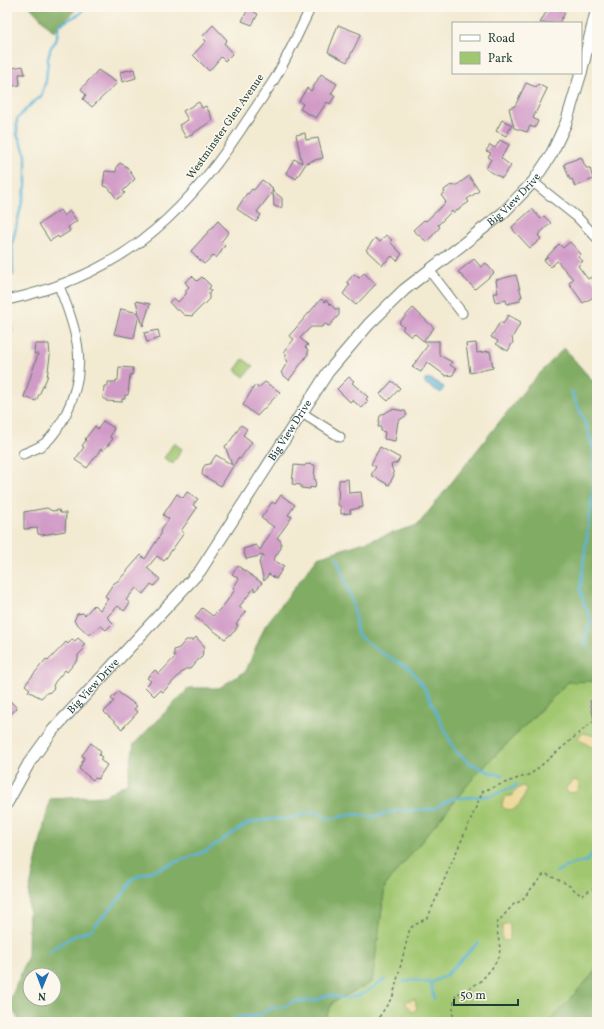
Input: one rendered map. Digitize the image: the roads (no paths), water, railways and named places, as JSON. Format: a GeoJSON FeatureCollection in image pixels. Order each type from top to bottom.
{"type":"FeatureCollection","features":[{"type":"Feature","properties":{"kind":"street","name":"Westminster Glen Avenue"},"geometry":{"type":"LineString","coordinates":[[7,300],[59,286],[83,277],[126,252],[166,222],[192,195],[223,156],[274,80],[311,7]]}},
{"type":"Feature","properties":{"kind":"street","name":"Big View Drive"},"geometry":{"type":"LineString","coordinates":[[582,69],[597,8]]}},
{"type":"Feature","properties":{"kind":"street","name":"Big View Drive"},"geometry":{"type":"LineString","coordinates":[[7,804],[29,763],[53,730],[200,571],[328,372],[369,324],[404,290],[503,213],[533,182],[551,155],[566,123],[581,74]]}},
{"type":"Feature","properties":{"kind":"street"},"geometry":{"type":"LineString","coordinates":[[533,182],[577,217],[597,238]]}},
{"type":"Feature","properties":{"kind":"street"},"geometry":{"type":"LineString","coordinates":[[429,270],[462,313]]}},
{"type":"Feature","properties":{"kind":"street"},"geometry":{"type":"LineString","coordinates":[[23,454],[45,443],[57,431],[71,403],[77,386],[79,369],[76,334],[59,286]]}},
{"type":"Feature","properties":{"kind":"street"},"geometry":{"type":"LineString","coordinates":[[302,413],[340,437]]}},
{"type":"Feature","properties":{"kind":"water"},"geometry":{"type":"Polygon","coordinates":[[[426,379],[431,379],[444,387],[441,393],[424,383],[426,379]]]}},
{"type":"Feature","properties":{"kind":"waterway"},"geometry":{"type":"LineString","coordinates":[[13,275],[12,244],[26,186],[26,155],[17,134],[17,119],[41,96],[46,81],[48,58],[51,47],[56,41],[59,25],[81,13],[84,7]]}},
{"type":"Feature","properties":{"kind":"waterway"},"geometry":{"type":"LineString","coordinates":[[7,340],[12,329]]}},
{"type":"Feature","properties":{"kind":"waterway"},"geometry":{"type":"LineString","coordinates":[[571,391],[587,427],[594,452],[593,489],[580,590],[591,620],[584,641],[588,648]]}},
{"type":"Feature","properties":{"kind":"waterway"},"geometry":{"type":"LineString","coordinates":[[337,558],[353,604],[357,634],[380,652],[410,669],[424,687],[455,751],[468,762],[491,773],[503,775]]}},
{"type":"Feature","properties":{"kind":"waterway"},"geometry":{"type":"LineString","coordinates":[[49,951],[74,936],[91,930],[122,896],[133,878],[206,851],[248,823],[270,819],[287,819],[315,811],[329,819],[355,814],[371,817],[396,811],[434,809],[451,799],[493,795],[517,786],[516,784]]}},
{"type":"Feature","properties":{"kind":"waterway"},"geometry":{"type":"LineString","coordinates":[[556,872],[572,864],[587,861],[597,847]]}},
{"type":"Feature","properties":{"kind":"waterway"},"geometry":{"type":"LineString","coordinates":[[404,982],[414,980],[431,983],[445,976],[478,943]]}},
{"type":"Feature","properties":{"kind":"waterway"},"geometry":{"type":"LineString","coordinates":[[229,1022],[239,1017],[260,1015],[271,1008],[284,1007],[295,1001],[314,1001],[328,995],[346,999],[365,993],[385,979]]}},
{"type":"Feature","properties":{"kind":"waterway"},"geometry":{"type":"LineString","coordinates":[[431,983],[434,999]]}}]}
